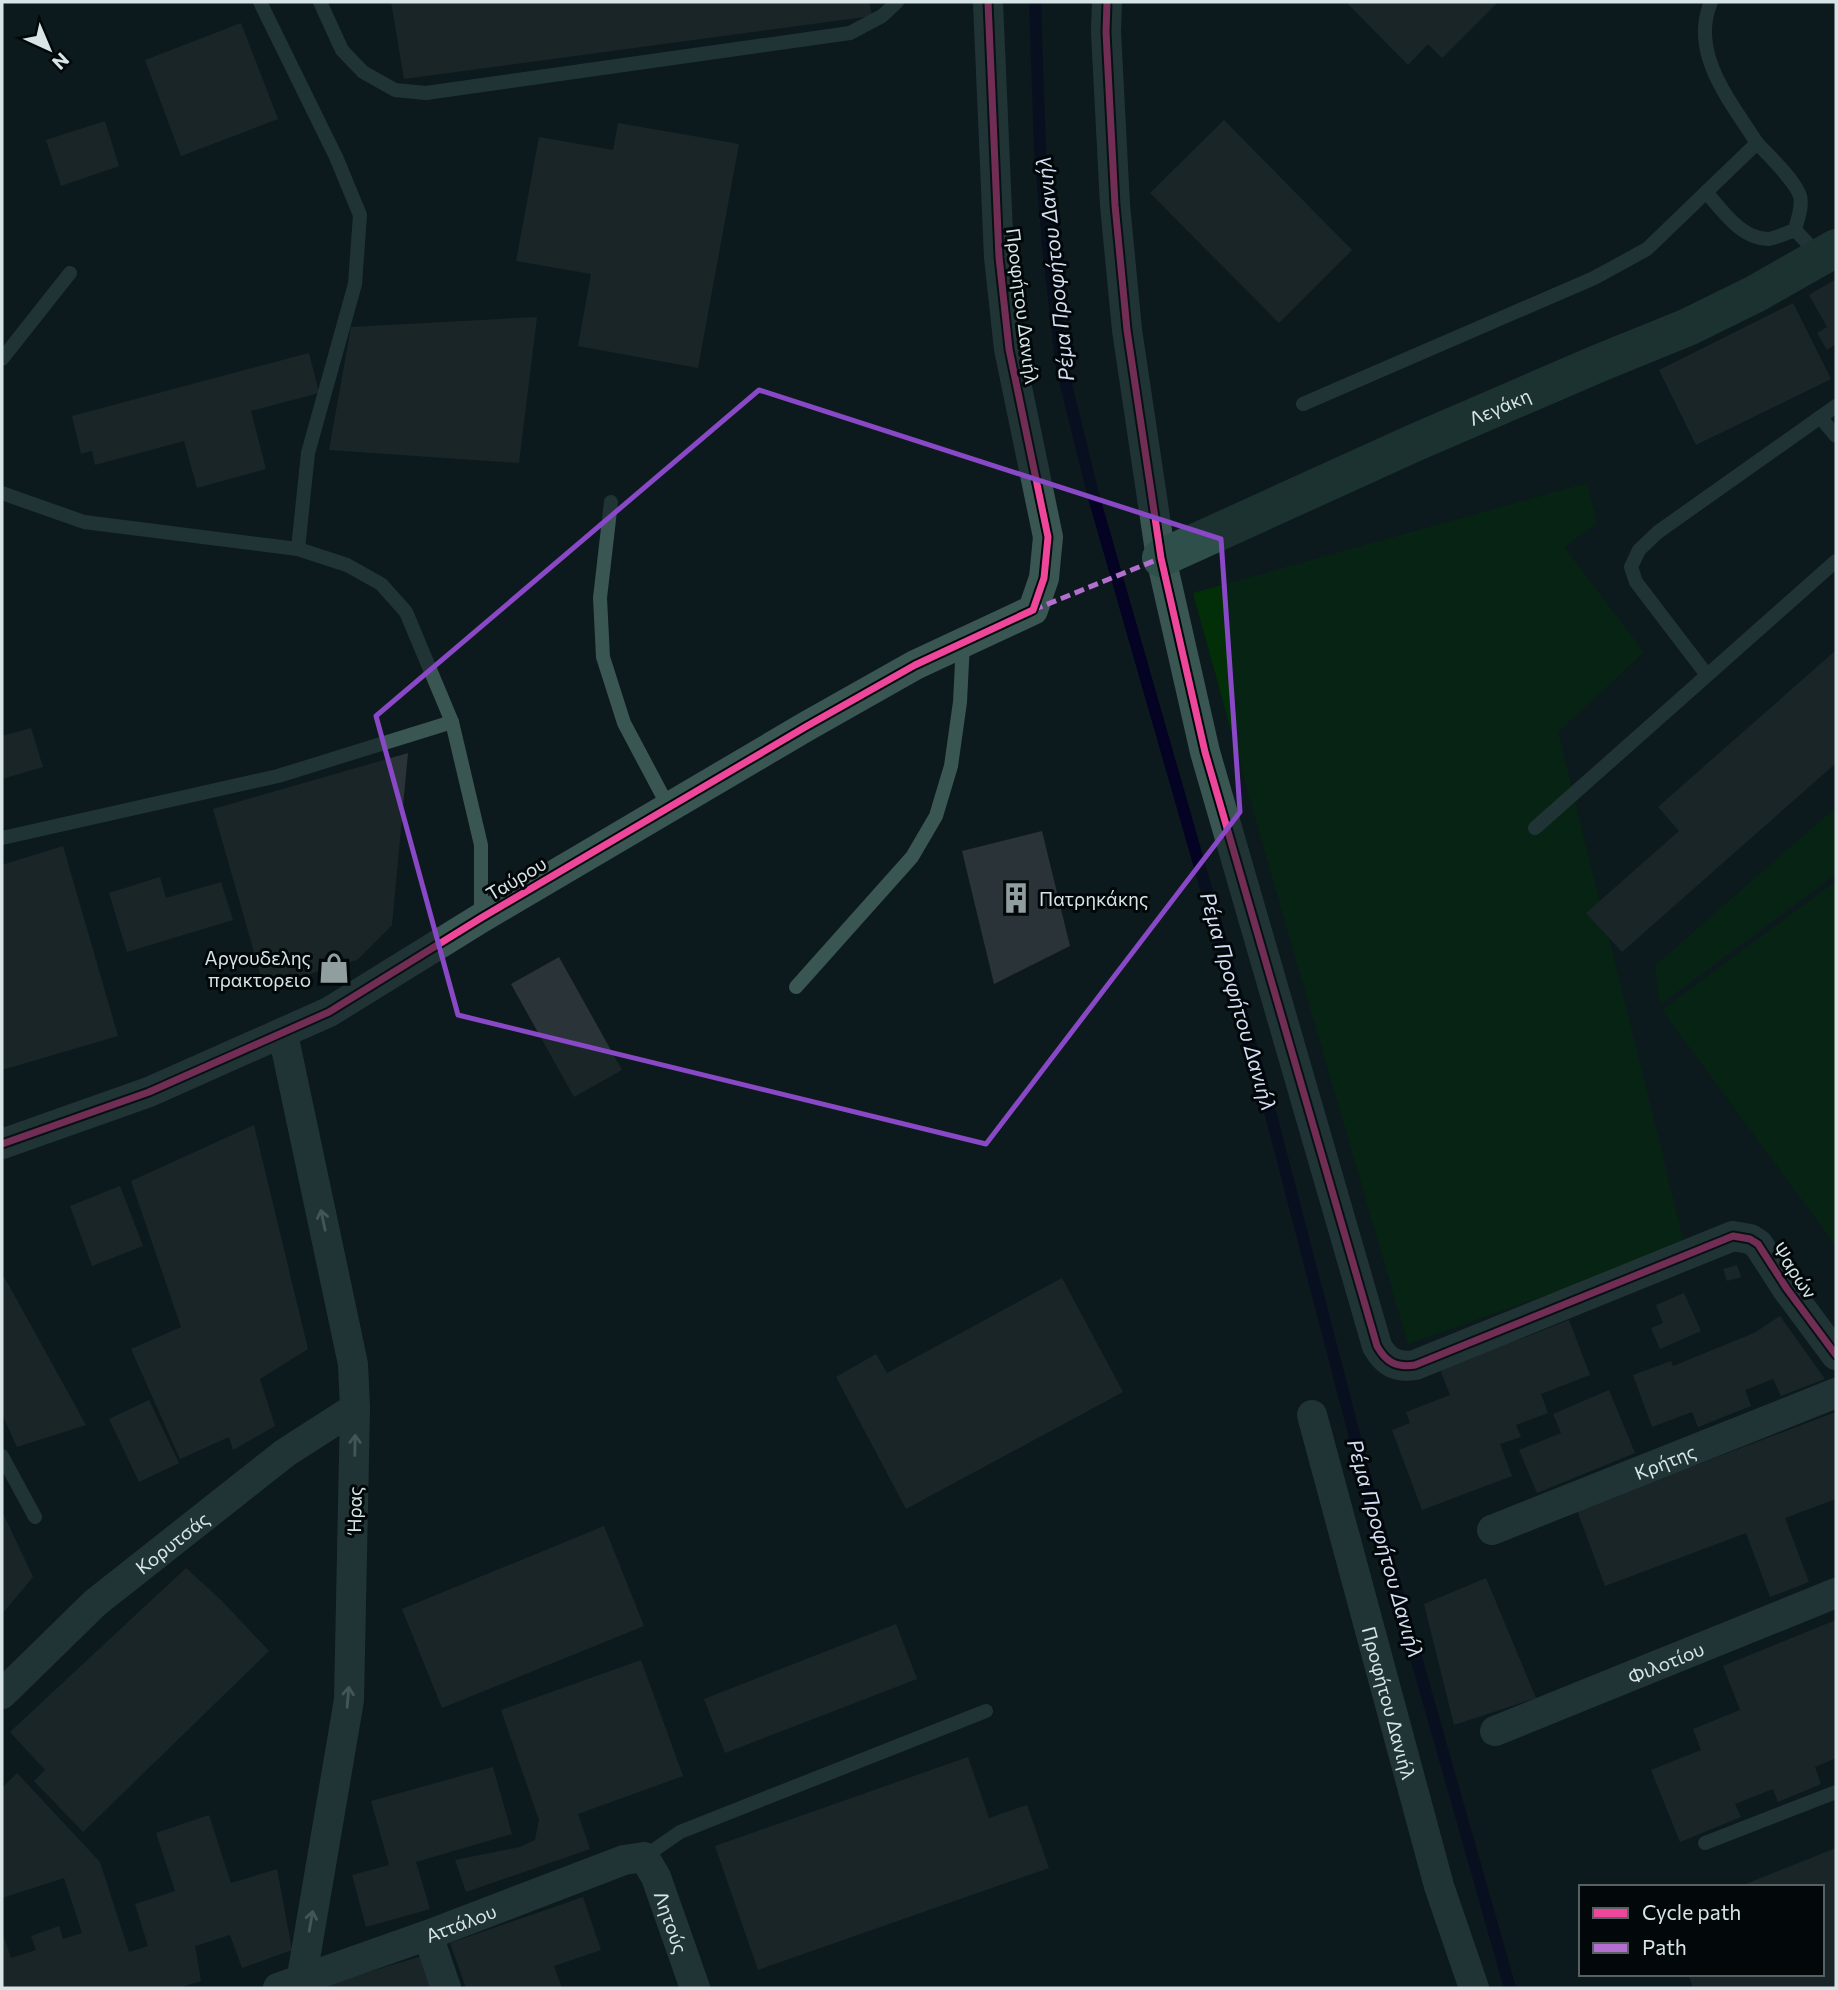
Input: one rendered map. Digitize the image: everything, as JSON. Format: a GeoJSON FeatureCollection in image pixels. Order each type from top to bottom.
{"type":"FeatureCollection","features":[{"type":"Feature","properties":{"kind":"street","name":"Προφήτου Δανιήλ"},"geometry":{"type":"LineString","coordinates":[[988,2],[999,257],[1009,349],[1048,537],[1044,578],[1033,610]]}},
{"type":"Feature","properties":{"kind":"street"},"geometry":{"type":"LineString","coordinates":[[1107,2],[1106,32],[1115,205],[1124,302],[1161,558]]}},
{"type":"Feature","properties":{"kind":"street","name":"Λεγάκη"},"geometry":{"type":"LineString","coordinates":[[1161,558],[1414,443],[1688,327],[1755,294],[1829,252]]}},
{"type":"Feature","properties":{"kind":"street","name":"Ψαρών"},"geometry":{"type":"LineString","coordinates":[[1161,558],[1205,752],[1377,1346],[1383,1356],[1393,1364],[1404,1367],[1415,1365],[1733,1236],[1750,1239],[1758,1244],[1787,1289],[1836,1355]]}},
{"type":"Feature","properties":{"kind":"street","name":"Ταύρου"},"geometry":{"type":"LineString","coordinates":[[2,1144],[149,1092],[329,1012],[667,806],[831,712],[963,641],[1033,610]]}},
{"type":"Feature","properties":{"kind":"street","name":"Ήρας"},"geometry":{"type":"LineString","coordinates":[[283,1034],[353,1364],[355,1408],[349,1700],[293,1986]]}},
{"type":"Feature","properties":{"kind":"street","name":"Κρήτης"},"geometry":{"type":"LineString","coordinates":[[1492,1530],[1836,1393]]}},
{"type":"Feature","properties":{"kind":"street","name":"Κορυτσάς"},"geometry":{"type":"LineString","coordinates":[[2,1694],[95,1603],[285,1453],[355,1408]]}},
{"type":"Feature","properties":{"kind":"street","name":"Προφήτου Δανιήλ"},"geometry":{"type":"LineString","coordinates":[[1312,1415],[1439,1886],[1474,1988]]}},
{"type":"Feature","properties":{"kind":"street","name":"Φιλοτίου"},"geometry":{"type":"LineString","coordinates":[[1495,1731],[1836,1593]]}},
{"type":"Feature","properties":{"kind":"street","name":"Αττάλου"},"geometry":{"type":"LineString","coordinates":[[293,1986],[624,1860],[644,1857]]}},
{"type":"Feature","properties":{"kind":"street","name":"Λητούς"},"geometry":{"type":"LineString","coordinates":[[644,1857],[656,1877],[695,1988]]}},
{"type":"Feature","properties":{"kind":"street"},"geometry":{"type":"LineString","coordinates":[[428,1935],[446,1988]]}},
{"type":"Feature","properties":{"kind":"lane"},"geometry":{"type":"LineString","coordinates":[[260,2],[336,157],[360,215],[355,284],[308,453],[298,550]]}},
{"type":"Feature","properties":{"kind":"lane"},"geometry":{"type":"LineString","coordinates":[[320,2],[342,50],[363,72],[395,90],[426,93],[850,33],[882,16],[897,2]]}},
{"type":"Feature","properties":{"kind":"lane"},"geometry":{"type":"LineString","coordinates":[[1711,2],[1704,33],[1714,75],[1757,143],[1794,185],[1800,197],[1800,210],[1794,230]]}},
{"type":"Feature","properties":{"kind":"lane"},"geometry":{"type":"LineString","coordinates":[[1303,404],[1594,278],[1647,249],[1757,143]]}},
{"type":"Feature","properties":{"kind":"lane"},"geometry":{"type":"LineString","coordinates":[[1706,192],[1743,232],[1770,239],[1794,230]]}},
{"type":"Feature","properties":{"kind":"lane"},"geometry":{"type":"LineString","coordinates":[[1794,230],[1829,252]]}},
{"type":"Feature","properties":{"kind":"lane"},"geometry":{"type":"LineString","coordinates":[[2,359],[70,272]]}},
{"type":"Feature","properties":{"kind":"lane"},"geometry":{"type":"LineString","coordinates":[[1707,675],[1636,582],[1631,567],[1639,550],[1658,532],[1836,406]]}},
{"type":"Feature","properties":{"kind":"lane"},"geometry":{"type":"LineString","coordinates":[[1820,417],[1836,436]]}},
{"type":"Feature","properties":{"kind":"lane"},"geometry":{"type":"LineString","coordinates":[[2,493],[84,522],[298,550],[347,565],[381,584],[406,612],[453,722],[481,845],[481,918]]}},
{"type":"Feature","properties":{"kind":"lane"},"geometry":{"type":"LineString","coordinates":[[611,502],[600,598],[603,657],[624,723],[667,806]]}},
{"type":"Feature","properties":{"kind":"lane"},"geometry":{"type":"LineString","coordinates":[[1535,828],[1836,561]]}},
{"type":"Feature","properties":{"kind":"lane"},"geometry":{"type":"LineString","coordinates":[[796,987],[912,858],[936,816],[951,766],[960,702],[963,641]]}},
{"type":"Feature","properties":{"kind":"lane"},"geometry":{"type":"LineString","coordinates":[[2,838],[278,776],[453,722]]}},
{"type":"Feature","properties":{"kind":"lane"},"geometry":{"type":"LineString","coordinates":[[2,1456],[35,1517]]}},
{"type":"Feature","properties":{"kind":"lane"},"geometry":{"type":"LineString","coordinates":[[644,1857],[680,1832],[986,1711]]}},
{"type":"Feature","properties":{"kind":"lane"},"geometry":{"type":"LineString","coordinates":[[1705,1843],[1836,1791]]}},
{"type":"Feature","properties":{"kind":"highlighted area"},"geometry":{"type":"Polygon","coordinates":[[[759,390],[1221,539],[1240,812],[986,1144],[458,1015],[376,716],[759,390]]]}},
{"type":"Feature","properties":{"kind":"green space"},"geometry":{"type":"Polygon","coordinates":[[[1587,483],[1597,523],[1564,547],[1644,652],[1558,732],[1685,1246],[1408,1344],[1265,853],[1193,593],[1587,483]]]}},
{"type":"Feature","properties":{"kind":"green space"},"geometry":{"type":"Polygon","coordinates":[[[1836,807],[1836,874],[1660,1005],[1655,970],[1657,964],[1836,807]]]}},
{"type":"Feature","properties":{"kind":"green space"},"geometry":{"type":"Polygon","coordinates":[[[1836,881],[1836,1246],[1662,1010],[1836,881]]]}},
{"type":"Feature","properties":{"kind":"building"},"geometry":{"type":"Polygon","coordinates":[[[391,2],[869,2],[872,16],[404,79],[391,2]]]}},
{"type":"Feature","properties":{"kind":"building"},"geometry":{"type":"Polygon","coordinates":[[[1346,2],[1498,2],[1442,58],[1428,44],[1408,65],[1346,2]]]}},
{"type":"Feature","properties":{"kind":"building"},"geometry":{"type":"Polygon","coordinates":[[[241,23],[278,119],[181,156],[145,60],[241,23]]]}},
{"type":"Feature","properties":{"kind":"building"},"geometry":{"type":"Polygon","coordinates":[[[1224,120],[1352,250],[1279,323],[1150,193],[1224,120]]]}},
{"type":"Feature","properties":{"kind":"building"},"geometry":{"type":"Polygon","coordinates":[[[105,121],[119,166],[61,186],[46,140],[105,121]]]}},
{"type":"Feature","properties":{"kind":"building"},"geometry":{"type":"Polygon","coordinates":[[[618,123],[739,144],[698,368],[578,346],[591,274],[516,261],[539,137],[613,150],[618,123]]]}},
{"type":"Feature","properties":{"kind":"building"},"geometry":{"type":"Polygon","coordinates":[[[1836,279],[1836,344],[1827,350],[1817,333],[1827,327],[1809,295],[1836,279]]]}},
{"type":"Feature","properties":{"kind":"building"},"geometry":{"type":"Polygon","coordinates":[[[1793,303],[1831,379],[1696,445],[1659,370],[1793,303]]]}},
{"type":"Feature","properties":{"kind":"building"},"geometry":{"type":"Polygon","coordinates":[[[537,317],[519,463],[329,450],[351,327],[537,317]]]}},
{"type":"Feature","properties":{"kind":"building"},"geometry":{"type":"Polygon","coordinates":[[[309,353],[319,393],[251,411],[266,469],[197,488],[184,441],[95,465],[92,451],[81,454],[72,416],[309,353]]]}},
{"type":"Feature","properties":{"kind":"building"},"geometry":{"type":"Polygon","coordinates":[[[1836,650],[1836,763],[1622,952],[1586,913],[1679,831],[1658,807],[1836,650]]]}},
{"type":"Feature","properties":{"kind":"building"},"geometry":{"type":"Polygon","coordinates":[[[31,728],[43,767],[2,779],[2,736],[31,728]]]}},
{"type":"Feature","properties":{"kind":"building"},"geometry":{"type":"Polygon","coordinates":[[[408,753],[392,925],[357,960],[264,987],[213,809],[408,753]]]}},
{"type":"Feature","properties":{"kind":"building","name":"Πατρηκάκης"},"geometry":{"type":"Polygon","coordinates":[[[1042,831],[1070,946],[994,984],[962,851],[1042,831]]]}},
{"type":"Feature","properties":{"kind":"building"},"geometry":{"type":"Polygon","coordinates":[[[63,846],[118,1036],[2,1070],[2,865],[63,846]]]}},
{"type":"Feature","properties":{"kind":"building"},"geometry":{"type":"Polygon","coordinates":[[[160,877],[166,898],[221,882],[233,920],[127,952],[109,893],[160,877]]]}},
{"type":"Feature","properties":{"kind":"building"},"geometry":{"type":"Polygon","coordinates":[[[559,957],[622,1070],[574,1097],[511,984],[559,957]]]}},
{"type":"Feature","properties":{"kind":"building"},"geometry":{"type":"Polygon","coordinates":[[[254,1125],[308,1349],[260,1379],[275,1426],[233,1450],[229,1437],[180,1459],[131,1349],[181,1327],[131,1181],[254,1125]]]}},
{"type":"Feature","properties":{"kind":"building"},"geometry":{"type":"Polygon","coordinates":[[[120,1186],[143,1246],[92,1266],[70,1206],[120,1186]]]}},
{"type":"Feature","properties":{"kind":"building"},"geometry":{"type":"Polygon","coordinates":[[[1737,1265],[1741,1277],[1727,1281],[1723,1269],[1737,1265]]]}},
{"type":"Feature","properties":{"kind":"building"},"geometry":{"type":"Polygon","coordinates":[[[2,1273],[86,1425],[17,1447],[2,1414],[2,1273]]]}},
{"type":"Feature","properties":{"kind":"building"},"geometry":{"type":"Polygon","coordinates":[[[1062,1278],[1123,1392],[906,1509],[836,1377],[876,1354],[887,1373],[1062,1278]]]}},
{"type":"Feature","properties":{"kind":"building"},"geometry":{"type":"Polygon","coordinates":[[[1684,1293],[1701,1331],[1660,1349],[1651,1328],[1663,1323],[1656,1305],[1684,1293]]]}},
{"type":"Feature","properties":{"kind":"building"},"geometry":{"type":"Polygon","coordinates":[[[1780,1316],[1825,1379],[1781,1396],[1773,1379],[1745,1390],[1751,1406],[1698,1427],[1692,1412],[1652,1427],[1633,1375],[1671,1361],[1673,1366],[1754,1333],[1780,1316]]]}},
{"type":"Feature","properties":{"kind":"building"},"geometry":{"type":"Polygon","coordinates":[[[1569,1320],[1590,1375],[1541,1394],[1548,1413],[1516,1425],[1521,1437],[1500,1444],[1512,1476],[1422,1510],[1392,1430],[1410,1423],[1406,1412],[1450,1395],[1438,1364],[1515,1334],[1518,1340],[1569,1320]]]}},
{"type":"Feature","properties":{"kind":"building"},"geometry":{"type":"Polygon","coordinates":[[[1609,1390],[1635,1453],[1537,1493],[1519,1450],[1561,1433],[1553,1414],[1609,1390]]]}},
{"type":"Feature","properties":{"kind":"building"},"geometry":{"type":"Polygon","coordinates":[[[149,1400],[179,1463],[139,1482],[109,1419],[149,1400]]]}},
{"type":"Feature","properties":{"kind":"building"},"geometry":{"type":"Polygon","coordinates":[[[1836,1412],[1836,1499],[1785,1518],[1809,1582],[1770,1597],[1746,1533],[1605,1586],[1577,1510],[1836,1412]]]}},
{"type":"Feature","properties":{"kind":"building"},"geometry":{"type":"Polygon","coordinates":[[[2,1511],[33,1577],[2,1614],[2,1511]]]}},
{"type":"Feature","properties":{"kind":"building"},"geometry":{"type":"Polygon","coordinates":[[[604,1526],[644,1626],[442,1708],[402,1609],[604,1526]]]}},
{"type":"Feature","properties":{"kind":"building"},"geometry":{"type":"Polygon","coordinates":[[[186,1568],[221,1600],[269,1651],[83,1832],[34,1781],[45,1770],[10,1732],[186,1568]]]}},
{"type":"Feature","properties":{"kind":"building"},"geometry":{"type":"Polygon","coordinates":[[[1486,1578],[1536,1698],[1454,1725],[1424,1604],[1486,1578]]]}},
{"type":"Feature","properties":{"kind":"building"},"geometry":{"type":"Polygon","coordinates":[[[1836,1620],[1836,1758],[1815,1767],[1821,1784],[1778,1802],[1773,1789],[1735,1804],[1741,1817],[1680,1842],[1651,1770],[1701,1750],[1693,1729],[1740,1710],[1723,1666],[1836,1620]]]}},
{"type":"Feature","properties":{"kind":"building"},"geometry":{"type":"Polygon","coordinates":[[[896,1624],[917,1679],[725,1753],[704,1699],[896,1624]]]}},
{"type":"Feature","properties":{"kind":"building"},"geometry":{"type":"Polygon","coordinates":[[[641,1660],[683,1776],[578,1814],[590,1849],[466,1892],[455,1860],[520,1847],[535,1840],[539,1820],[501,1710],[641,1660]]]}},
{"type":"Feature","properties":{"kind":"building"},"geometry":{"type":"Polygon","coordinates":[[[968,1757],[989,1818],[1027,1805],[1049,1868],[758,1970],[715,1846],[968,1757]]]}},
{"type":"Feature","properties":{"kind":"building"},"geometry":{"type":"Polygon","coordinates":[[[493,1767],[512,1834],[416,1862],[430,1909],[366,1927],[352,1875],[389,1865],[371,1801],[493,1767]]]}},
{"type":"Feature","properties":{"kind":"building"},"geometry":{"type":"Polygon","coordinates":[[[17,1773],[100,1862],[129,1952],[148,1946],[135,1904],[175,1891],[156,1833],[209,1815],[231,1883],[277,1869],[292,1950],[242,1968],[230,1935],[195,1946],[201,1981],[178,1988],[2,1988],[2,1931],[11,1958],[36,1950],[31,1936],[59,1926],[63,1939],[82,1933],[64,1878],[2,1898],[2,1788],[17,1773]]]}},
{"type":"Feature","properties":{"kind":"building"},"geometry":{"type":"Polygon","coordinates":[[[1836,1848],[1836,1988],[1693,1988],[1689,1976],[1824,1976],[1824,1885],[1743,1885],[1836,1848]]]}},
{"type":"Feature","properties":{"kind":"building"},"geometry":{"type":"Polygon","coordinates":[[[583,1897],[601,1950],[554,1966],[562,1988],[466,1988],[450,1943],[583,1897]]]}},
{"type":"Feature","properties":{"kind":"building"},"geometry":{"type":"Polygon","coordinates":[[[422,1956],[432,1988],[315,1988],[422,1956]]]}},
{"type":"Feature","properties":{"kind":"waterway","name":"Ρέμα Προφήτου Δανιήλ"},"geometry":{"type":"LineString","coordinates":[[1035,2],[1040,149],[1062,368],[1093,494],[1271,1115],[1371,1499],[1510,1988]]}},
{"type":"Feature","properties":{"kind":"marked path"},"geometry":{"type":"LineString","coordinates":[[1033,610],[1161,558]]}},
{"type":"Feature","properties":{"kind":"cycle path"},"geometry":{"type":"LineString","coordinates":[[2,1144],[149,1092],[329,1012],[481,918],[807,726],[915,665],[1033,610],[1044,578],[1048,537],[1009,349],[999,257],[988,2]]}},
{"type":"Feature","properties":{"kind":"cycle path"},"geometry":{"type":"LineString","coordinates":[[1107,2],[1106,32],[1115,205],[1127,330],[1161,558],[1205,752],[1377,1346],[1392,1363],[1402,1366],[1415,1365],[1733,1236],[1750,1239],[1758,1244],[1787,1289],[1836,1355]]}},
{"type":"Feature","properties":{"kind":"place","name":"Πατρηκάκης"},"geometry":{"type":"Point","coordinates":[1016,898]}},
{"type":"Feature","properties":{"kind":"place","name":"Αργουδελης πρακτορειο"},"geometry":{"type":"Point","coordinates":[334,968]}}]}
